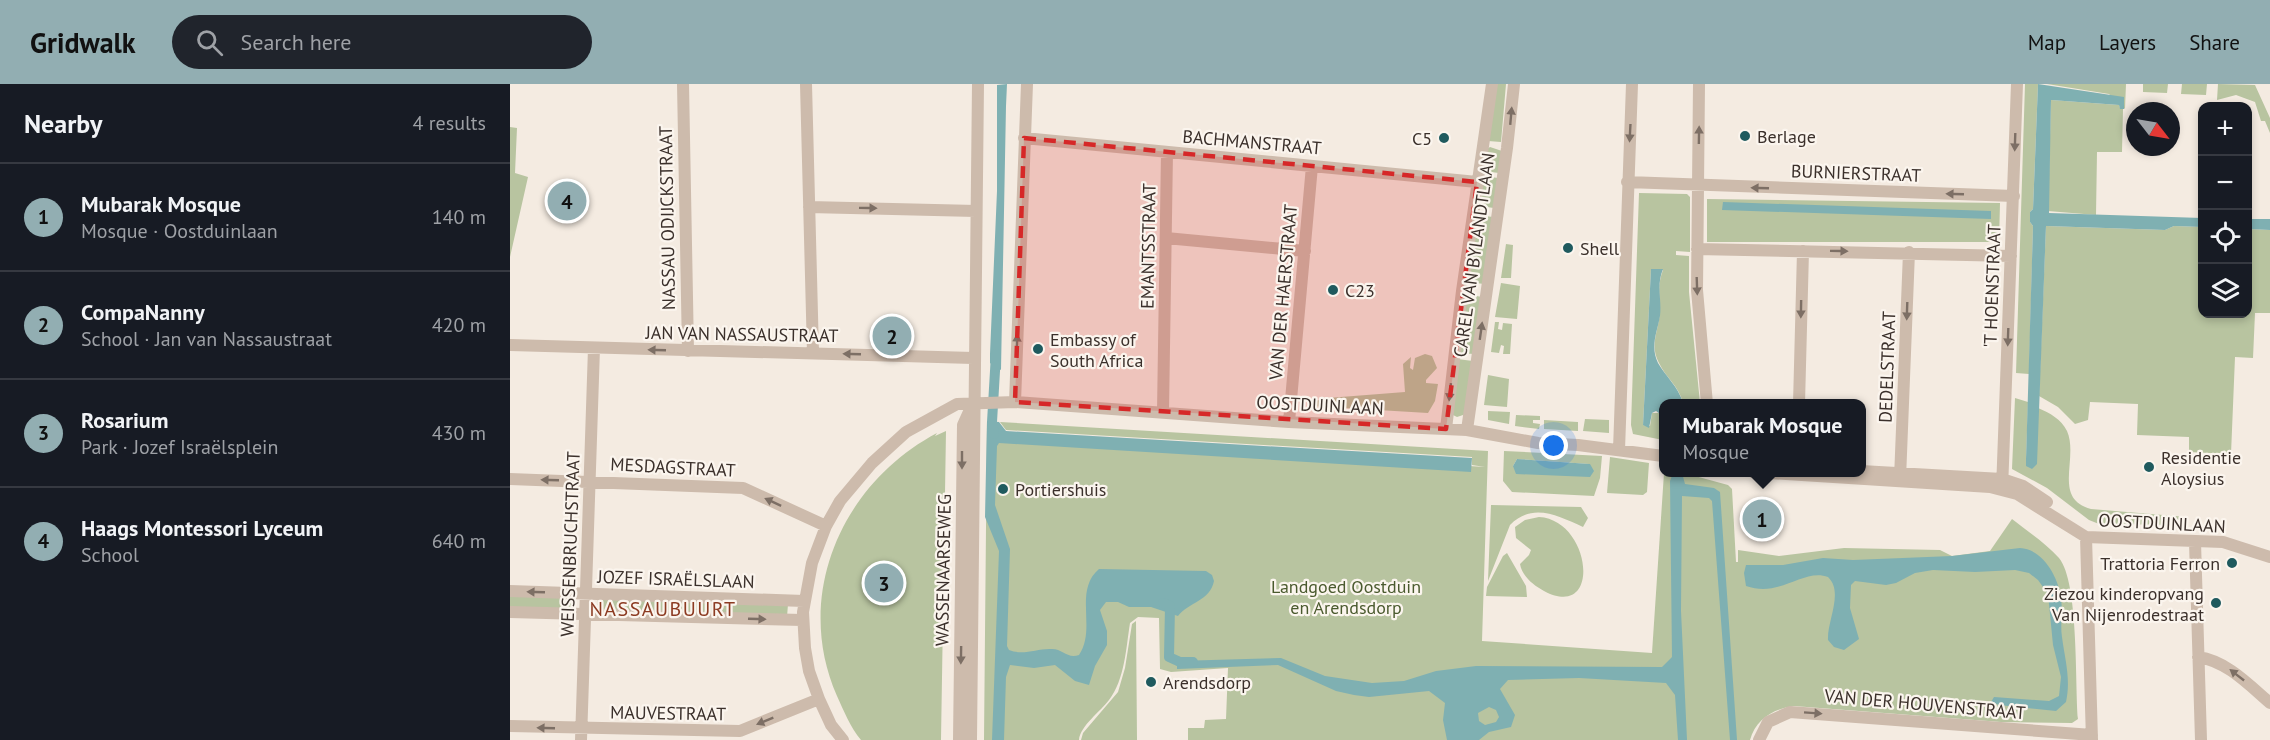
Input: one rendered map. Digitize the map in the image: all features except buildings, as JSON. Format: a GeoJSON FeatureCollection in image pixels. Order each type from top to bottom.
{"type":"FeatureCollection","features":[{"type":"Feature","properties":{"kind":"street","name":"NASSAU ODIJCKSTRAAT"},"geometry":{"type":"LineString","coordinates":[[683,84],[688,351]]}},
{"type":"Feature","properties":{"kind":"street"},"geometry":{"type":"LineString","coordinates":[[806,84],[813,353]]}},
{"type":"Feature","properties":{"kind":"street","name":"WASSENAARSEWEG"},"geometry":{"type":"LineString","coordinates":[[971,740],[976,424],[973,404],[973,358],[978,84]]}},
{"type":"Feature","properties":{"kind":"street"},"geometry":{"type":"LineString","coordinates":[[1015,402],[1027,84]]}},
{"type":"Feature","properties":{"kind":"street","name":"CAREL VAN BYLANDTLAAN"},"geometry":{"type":"LineString","coordinates":[[1446,429],[1477,182],[1492,84]]}},
{"type":"Feature","properties":{"kind":"street","name":"CAREL VAN BYLANDTLAAN"},"geometry":{"type":"LineString","coordinates":[[1467,430],[1514,84]]}},
{"type":"Feature","properties":{"kind":"street"},"geometry":{"type":"LineString","coordinates":[[1619,450],[1632,84]]}},
{"type":"Feature","properties":{"kind":"street"},"geometry":{"type":"LineString","coordinates":[[1699,84],[1697,290],[1707,399]]}},
{"type":"Feature","properties":{"kind":"street","name":"'T HOENSTRAAT"},"geometry":{"type":"LineString","coordinates":[[2002,484],[2017,84]]}},
{"type":"Feature","properties":{"kind":"street","name":"BACHMANSTRAAT"},"geometry":{"type":"LineString","coordinates":[[1024,138],[1477,182]]}},
{"type":"Feature","properties":{"kind":"street","name":"EMANTSSTRAAT"},"geometry":{"type":"LineString","coordinates":[[1163,412],[1167,152]]}},
{"type":"Feature","properties":{"kind":"street","name":"VAN DER HAERSTRAAT"},"geometry":{"type":"LineString","coordinates":[[1289,422],[1312,166]]}},
{"type":"Feature","properties":{"kind":"street","name":"BURNIERSTRAAT"},"geometry":{"type":"LineString","coordinates":[[1627,182],[2014,196]]}},
{"type":"Feature","properties":{"kind":"street"},"geometry":{"type":"LineString","coordinates":[[809,207],[976,211]]}},
{"type":"Feature","properties":{"kind":"street"},"geometry":{"type":"LineString","coordinates":[[1166,238],[1305,251]]}},
{"type":"Feature","properties":{"kind":"street"},"geometry":{"type":"LineString","coordinates":[[1697,249],[2011,256]]}},
{"type":"Feature","properties":{"kind":"street"},"geometry":{"type":"LineString","coordinates":[[1799,399],[1803,251]]}},
{"type":"Feature","properties":{"kind":"street","name":"DEDELSTRAAT"},"geometry":{"type":"LineString","coordinates":[[1900,478],[1909,252]]}},
{"type":"Feature","properties":{"kind":"street","name":"JAN VAN NASSAUSTRAAT"},"geometry":{"type":"LineString","coordinates":[[510,345],[973,358]]}},
{"type":"Feature","properties":{"kind":"street","name":"WEISSENBRUCHSTRAAT"},"geometry":{"type":"LineString","coordinates":[[581,734],[594,348]]}},
{"type":"Feature","properties":{"kind":"street","name":"OOSTDUINLAAN"},"geometry":{"type":"LineString","coordinates":[[843,740],[831,725],[809,671],[802,620],[812,563],[826,526],[852,486],[893,442],[937,413],[957,404],[1015,402],[1289,422],[1467,430],[1538,443],[1659,455]]}},
{"type":"Feature","properties":{"kind":"street","name":"WASSENAARSEWEG"},"geometry":{"type":"LineString","coordinates":[[959,740],[963,425],[973,404]]}},
{"type":"Feature","properties":{"kind":"street","name":"OOSTDUINLAAN"},"geometry":{"type":"LineString","coordinates":[[1866,472],[1900,478]]}},
{"type":"Feature","properties":{"kind":"street","name":"OOSTDUINLAAN"},"geometry":{"type":"LineString","coordinates":[[1866,477],[2023,486],[2059,511],[2086,537],[2223,542],[2270,556]]}},
{"type":"Feature","properties":{"kind":"street","name":"MESDAGSTRAAT"},"geometry":{"type":"LineString","coordinates":[[510,479],[743,488],[826,526]]}},
{"type":"Feature","properties":{"kind":"street"},"geometry":{"type":"LineString","coordinates":[[2086,537],[2092,737]]}},
{"type":"Feature","properties":{"kind":"street"},"geometry":{"type":"LineString","coordinates":[[2195,542],[2201,740]]}},
{"type":"Feature","properties":{"kind":"street","name":"JOZEF ISRAËLSLAAN"},"geometry":{"type":"LineString","coordinates":[[510,591],[804,601]]}},
{"type":"Feature","properties":{"kind":"street","name":"JOZEF ISRAËLSLAAN"},"geometry":{"type":"LineString","coordinates":[[510,612],[802,620]]}},
{"type":"Feature","properties":{"kind":"street"},"geometry":{"type":"LineString","coordinates":[[2198,657],[2216,662],[2233,671],[2270,703]]}},
{"type":"Feature","properties":{"kind":"street","name":"MAUVESTRAAT"},"geometry":{"type":"LineString","coordinates":[[510,726],[581,734],[740,731],[819,699]]}},
{"type":"Feature","properties":{"kind":"street","name":"VAN DER HOUVENSTRAAT"},"geometry":{"type":"LineString","coordinates":[[1760,735],[1778,715],[1790,712],[2001,735],[2092,737]]}},
{"type":"Feature","properties":{"kind":"highlighted area"},"geometry":{"type":"Polygon","coordinates":[[[1024,138],[1477,182],[1446,429],[1015,402],[1024,138]]]}},
{"type":"Feature","properties":{"kind":"green space"},"geometry":{"type":"Polygon","coordinates":[[[1496,84],[1506,84],[1501,142],[1488,141],[1496,84]]]}},
{"type":"Feature","properties":{"kind":"green space"},"geometry":{"type":"Polygon","coordinates":[[[2025,84],[2038,84],[2033,209],[2030,212],[2030,222],[2033,226],[2029,374],[2016,373],[2025,84]]]}},
{"type":"Feature","properties":{"kind":"green space"},"geometry":{"type":"Polygon","coordinates":[[[2047,84],[2126,84],[2125,109],[2109,94],[2047,84]]]}},
{"type":"Feature","properties":{"kind":"green space"},"geometry":{"type":"Polygon","coordinates":[[[2143,84],[2168,84],[2167,93],[2143,92],[2143,84]]]}},
{"type":"Feature","properties":{"kind":"green space"},"geometry":{"type":"Polygon","coordinates":[[[2182,84],[2207,84],[2206,95],[2181,94],[2182,84]]]}},
{"type":"Feature","properties":{"kind":"green space"},"geometry":{"type":"Polygon","coordinates":[[[2218,84],[2255,85],[2270,118],[2270,133],[2265,121],[2261,121],[2255,102],[2236,95],[2217,100],[2218,84]]]}},
{"type":"Feature","properties":{"kind":"green space"},"geometry":{"type":"Polygon","coordinates":[[[2051,100],[2119,105],[2123,109],[2122,152],[2097,152],[2096,215],[2048,211],[2051,100]]]}},
{"type":"Feature","properties":{"kind":"green space"},"geometry":{"type":"Polygon","coordinates":[[[510,127],[517,128],[515,173],[528,177],[510,257],[510,127]]]}},
{"type":"Feature","properties":{"kind":"green space"},"geometry":{"type":"Polygon","coordinates":[[[1490,147],[1502,151],[1499,173],[1483,171],[1487,149],[1490,147]]]}},
{"type":"Feature","properties":{"kind":"green space"},"geometry":{"type":"Polygon","coordinates":[[[1483,176],[1498,178],[1494,208],[1479,206],[1483,176]]]}},
{"type":"Feature","properties":{"kind":"green space"},"geometry":{"type":"Polygon","coordinates":[[[1639,193],[1687,194],[1690,197],[1690,252],[1676,251],[1676,255],[1689,256],[1689,292],[1700,399],[1682,399],[1656,356],[1655,344],[1660,312],[1659,286],[1663,270],[1651,269],[1643,425],[1650,426],[1652,413],[1659,413],[1659,439],[1633,434],[1631,425],[1639,193]]]}},
{"type":"Feature","properties":{"kind":"green space"},"geometry":{"type":"Polygon","coordinates":[[[1707,199],[2000,203],[1999,242],[1707,242],[1707,199]]]}},
{"type":"Feature","properties":{"kind":"green space"},"geometry":{"type":"Polygon","coordinates":[[[1477,215],[1493,217],[1484,284],[1468,282],[1477,215]]]}},
{"type":"Feature","properties":{"kind":"green space"},"geometry":{"type":"Polygon","coordinates":[[[2046,226],[2165,230],[2174,226],[2198,227],[2198,318],[2252,318],[2252,229],[2270,230],[2270,313],[2255,313],[2253,358],[2235,357],[2231,454],[2189,452],[2189,437],[2137,435],[2138,404],[2090,402],[2088,420],[2075,424],[2058,407],[2039,396],[2046,226]]]}},
{"type":"Feature","properties":{"kind":"green space"},"geometry":{"type":"Polygon","coordinates":[[[1506,244],[1513,245],[1511,278],[1501,278],[1506,244]]]}},
{"type":"Feature","properties":{"kind":"green space"},"geometry":{"type":"Polygon","coordinates":[[[1501,283],[1520,286],[1517,319],[1495,317],[1501,283]]]}},
{"type":"Feature","properties":{"kind":"green space"},"geometry":{"type":"Polygon","coordinates":[[[1466,294],[1482,297],[1474,354],[1458,353],[1466,294]]]}},
{"type":"Feature","properties":{"kind":"green space"},"geometry":{"type":"Polygon","coordinates":[[[1495,322],[1499,322],[1498,329],[1502,330],[1503,323],[1512,324],[1510,354],[1503,354],[1504,346],[1501,345],[1499,353],[1491,352],[1495,322]]]}},
{"type":"Feature","properties":{"kind":"green space"},"geometry":{"type":"Polygon","coordinates":[[[1425,354],[1432,356],[1437,368],[1426,383],[1438,384],[1435,401],[1428,413],[1311,406],[1311,402],[1328,398],[1405,392],[1403,364],[1411,357],[1410,368],[1413,370],[1415,358],[1425,354]]]}},
{"type":"Feature","properties":{"kind":"green space"},"geometry":{"type":"Polygon","coordinates":[[[1457,359],[1473,361],[1466,414],[1457,417],[1449,413],[1457,359]]]}},
{"type":"Feature","properties":{"kind":"green space"},"geometry":{"type":"Polygon","coordinates":[[[1488,375],[1509,379],[1507,407],[1484,405],[1488,375]]]}},
{"type":"Feature","properties":{"kind":"green space"},"geometry":{"type":"Polygon","coordinates":[[[2015,398],[2028,402],[2026,459],[2037,432],[2038,408],[2055,417],[2065,427],[2070,442],[2069,487],[2072,496],[2079,504],[2091,509],[2187,517],[2187,525],[2099,524],[2089,520],[2047,488],[2012,469],[2015,398]]]}},
{"type":"Feature","properties":{"kind":"green space"},"geometry":{"type":"Polygon","coordinates":[[[1488,411],[1510,412],[1509,424],[1488,420],[1488,411]]]}},
{"type":"Feature","properties":{"kind":"green space"},"geometry":{"type":"Polygon","coordinates":[[[1516,415],[1540,416],[1540,420],[1533,420],[1533,423],[1540,424],[1539,429],[1515,426],[1516,415]]]}},
{"type":"Feature","properties":{"kind":"green space"},"geometry":{"type":"Polygon","coordinates":[[[1585,419],[1609,420],[1609,433],[1583,431],[1585,419]]]}},
{"type":"Feature","properties":{"kind":"green space"},"geometry":{"type":"Polygon","coordinates":[[[1544,420],[1578,422],[1578,431],[1544,429],[1544,420]]]}},
{"type":"Feature","properties":{"kind":"green space","name":"Landgoed Oostduin en Arendsdorp"},"geometry":{"type":"Polygon","coordinates":[[[987,421],[997,422],[1004,437],[1485,467],[1472,465],[1472,457],[1006,430],[1000,422],[1488,451],[1482,641],[1652,653],[1664,477],[1699,477],[1728,485],[1732,489],[1736,562],[1738,562],[1738,550],[1779,556],[1844,548],[1940,550],[1952,556],[1990,551],[2012,519],[2059,558],[2070,588],[2073,610],[2078,719],[2072,723],[2001,722],[1794,706],[1766,716],[1756,726],[1750,740],[1188,740],[1188,728],[1204,728],[1205,720],[1226,719],[1228,668],[1171,672],[1160,669],[1159,618],[1138,617],[1130,623],[1124,663],[1114,692],[1083,729],[1079,740],[984,740],[987,421]]]}},
{"type":"Feature","properties":{"kind":"green space"},"geometry":{"type":"Polygon","coordinates":[[[946,431],[941,740],[861,740],[850,724],[837,696],[825,658],[821,620],[824,582],[834,546],[852,512],[875,482],[903,455],[937,433],[935,436],[946,431]]]}},
{"type":"Feature","properties":{"kind":"green space"},"geometry":{"type":"Polygon","coordinates":[[[1504,451],[1602,456],[1600,478],[1594,496],[1512,492],[1503,481],[1504,451]],[[1517,459],[1513,466],[1589,464],[1517,459]]]}},
{"type":"Feature","properties":{"kind":"green space"},"geometry":{"type":"Polygon","coordinates":[[[1610,457],[1649,463],[1647,492],[1643,495],[1607,493],[1610,457]]]}},
{"type":"Feature","properties":{"kind":"green space"},"geometry":{"type":"Polygon","coordinates":[[[1491,505],[1581,507],[1588,518],[1583,527],[1546,513],[1528,514],[1519,518],[1510,525],[1488,581],[1491,505]]]}},
{"type":"Feature","properties":{"kind":"green space"},"geometry":{"type":"Polygon","coordinates":[[[1539,517],[1557,522],[1570,534],[1579,550],[1583,567],[1582,582],[1575,593],[1563,597],[1544,591],[1532,583],[1523,572],[1520,564],[1531,550],[1516,538],[1515,527],[1525,520],[1539,517]]]}},
{"type":"Feature","properties":{"kind":"green space"},"geometry":{"type":"Polygon","coordinates":[[[1507,553],[1526,586],[1527,597],[1486,596],[1487,587],[1503,556],[1507,553]]]}},
{"type":"Feature","properties":{"kind":"green space"},"geometry":{"type":"Polygon","coordinates":[[[510,594],[573,596],[573,611],[510,609],[510,594]]]}},
{"type":"Feature","properties":{"kind":"green space"},"geometry":{"type":"Polygon","coordinates":[[[598,597],[788,604],[787,617],[597,611],[598,597]]]}},
{"type":"Feature","properties":{"kind":"green space"},"geometry":{"type":"Polygon","coordinates":[[[1136,621],[1137,740],[1081,740],[1083,733],[1118,692],[1125,668],[1132,624],[1136,621]]]}},
{"type":"Feature","properties":{"kind":"water"},"geometry":{"type":"Polygon","coordinates":[[[1007,84],[1001,370],[990,363],[990,354],[997,191],[997,85],[1007,84]]]}},
{"type":"Feature","properties":{"kind":"water"},"geometry":{"type":"Polygon","coordinates":[[[2038,84],[2124,97],[2124,109],[2120,109],[2119,105],[2051,100],[2049,213],[2198,218],[2198,227],[2174,226],[2165,230],[2046,226],[2037,464],[2032,469],[2026,466],[2026,459],[2033,226],[2030,222],[2030,212],[2033,209],[2038,84]]]}},
{"type":"Feature","properties":{"kind":"water"},"geometry":{"type":"Polygon","coordinates":[[[1723,202],[1991,211],[1991,219],[1722,210],[1723,202]]]}},
{"type":"Feature","properties":{"kind":"water"},"geometry":{"type":"Polygon","coordinates":[[[2252,219],[2270,219],[2270,230],[2252,229],[2252,219]]]}},
{"type":"Feature","properties":{"kind":"water"},"geometry":{"type":"Polygon","coordinates":[[[1651,269],[1663,269],[1660,281],[1660,316],[1654,345],[1658,363],[1681,399],[1659,399],[1659,413],[1656,411],[1652,413],[1649,428],[1643,425],[1651,269]]]}},
{"type":"Feature","properties":{"kind":"water"},"geometry":{"type":"Polygon","coordinates":[[[987,421],[999,422],[1006,431],[1472,458],[1471,472],[999,443],[997,446],[995,505],[1010,549],[1007,646],[1009,650],[1025,652],[1052,649],[1071,656],[1079,655],[1086,634],[1087,588],[1091,578],[1099,569],[1206,571],[1212,575],[1214,581],[1212,588],[1204,597],[1178,616],[1151,607],[1129,607],[1118,602],[1106,602],[1100,610],[1107,631],[1107,645],[1095,666],[1089,685],[1075,681],[1055,665],[1034,668],[1010,665],[1006,677],[1004,740],[992,740],[999,551],[985,517],[987,421]]]}},
{"type":"Feature","properties":{"kind":"water"},"geometry":{"type":"Polygon","coordinates":[[[1517,459],[1590,464],[1594,471],[1590,477],[1516,474],[1513,466],[1517,459]]]}},
{"type":"Feature","properties":{"kind":"water"},"geometry":{"type":"Polygon","coordinates":[[[1672,477],[1683,477],[1685,484],[1714,488],[1720,492],[1737,740],[1730,740],[1712,501],[1709,498],[1682,496],[1681,611],[1687,740],[1678,740],[1675,695],[1666,683],[1579,678],[1508,680],[1500,689],[1515,715],[1511,727],[1489,732],[1479,740],[1447,740],[1443,720],[1445,703],[1429,691],[1369,697],[1354,695],[1336,691],[1278,665],[1177,669],[1177,661],[1281,658],[1325,676],[1372,683],[1404,681],[1436,671],[1476,666],[1662,667],[1672,657],[1670,481],[1672,477]],[[1489,707],[1478,713],[1479,721],[1485,725],[1496,722],[1499,717],[1496,710],[1489,707]]]}},
{"type":"Feature","properties":{"kind":"water"},"geometry":{"type":"Polygon","coordinates":[[[2020,548],[2036,553],[2043,559],[2060,591],[2061,632],[2068,685],[2066,702],[2056,711],[1999,705],[1991,702],[1994,697],[2049,701],[2059,696],[2061,677],[2053,645],[2048,594],[2038,580],[2029,573],[2015,570],[1975,572],[1933,570],[1915,573],[1896,583],[1886,585],[1855,581],[1851,585],[1850,608],[1859,639],[1844,650],[1834,647],[1828,640],[1835,590],[1828,577],[1810,576],[1781,586],[1759,589],[1746,586],[1744,573],[1746,565],[1783,565],[1823,558],[1853,560],[1952,556],[2020,548]]]}},
{"type":"Feature","properties":{"kind":"waterway"},"geometry":{"type":"LineString","coordinates":[[994,434],[992,422],[996,354]]}},
{"type":"Feature","properties":{"kind":"waterway"},"geometry":{"type":"LineString","coordinates":[[1163,603],[1170,606],[1169,657],[1180,662],[1193,662]]}},
{"type":"Feature","properties":{"kind":"place","name":"Berlage"},"geometry":{"type":"Point","coordinates":[1745,136]}},
{"type":"Feature","properties":{"kind":"place","name":"C5"},"geometry":{"type":"Point","coordinates":[1444,138]}},
{"type":"Feature","properties":{"kind":"place","name":"Haags Montessori Lyceum"},"geometry":{"type":"Point","coordinates":[567,201]}},
{"type":"Feature","properties":{"kind":"place","name":"Shell"},"geometry":{"type":"Point","coordinates":[1568,248]}},
{"type":"Feature","properties":{"kind":"place","name":"C23"},"geometry":{"type":"Point","coordinates":[1333,290]}},
{"type":"Feature","properties":{"kind":"place","name":"CompaNanny"},"geometry":{"type":"Point","coordinates":[892,336]}},
{"type":"Feature","properties":{"kind":"place","name":"Embassy of South Africa"},"geometry":{"type":"Point","coordinates":[1038,349]}},
{"type":"Feature","properties":{"kind":"place","name":"Residentie Aloysius"},"geometry":{"type":"Point","coordinates":[2149,467]}},
{"type":"Feature","properties":{"kind":"place","name":"Portiershuis"},"geometry":{"type":"Point","coordinates":[1003,489]}},
{"type":"Feature","properties":{"kind":"place","name":"Mubarak Mosque"},"geometry":{"type":"Point","coordinates":[1762,519]}},
{"type":"Feature","properties":{"kind":"place","name":"Trattoria Ferron"},"geometry":{"type":"Point","coordinates":[2232,563]}},
{"type":"Feature","properties":{"kind":"place","name":"Rosarium"},"geometry":{"type":"Point","coordinates":[884,583]}},
{"type":"Feature","properties":{"kind":"place","name":"Ziezou kinderopvang Van Nijenrodestraat"},"geometry":{"type":"Point","coordinates":[2216,603]}},
{"type":"Feature","properties":{"kind":"place","name":"Arendsdorp"},"geometry":{"type":"Point","coordinates":[1151,682]}},
{"type":"Feature","properties":{"kind":"district","name":"NASSAUBUURT"},"geometry":{"type":"Point","coordinates":[663,609]}}]}
